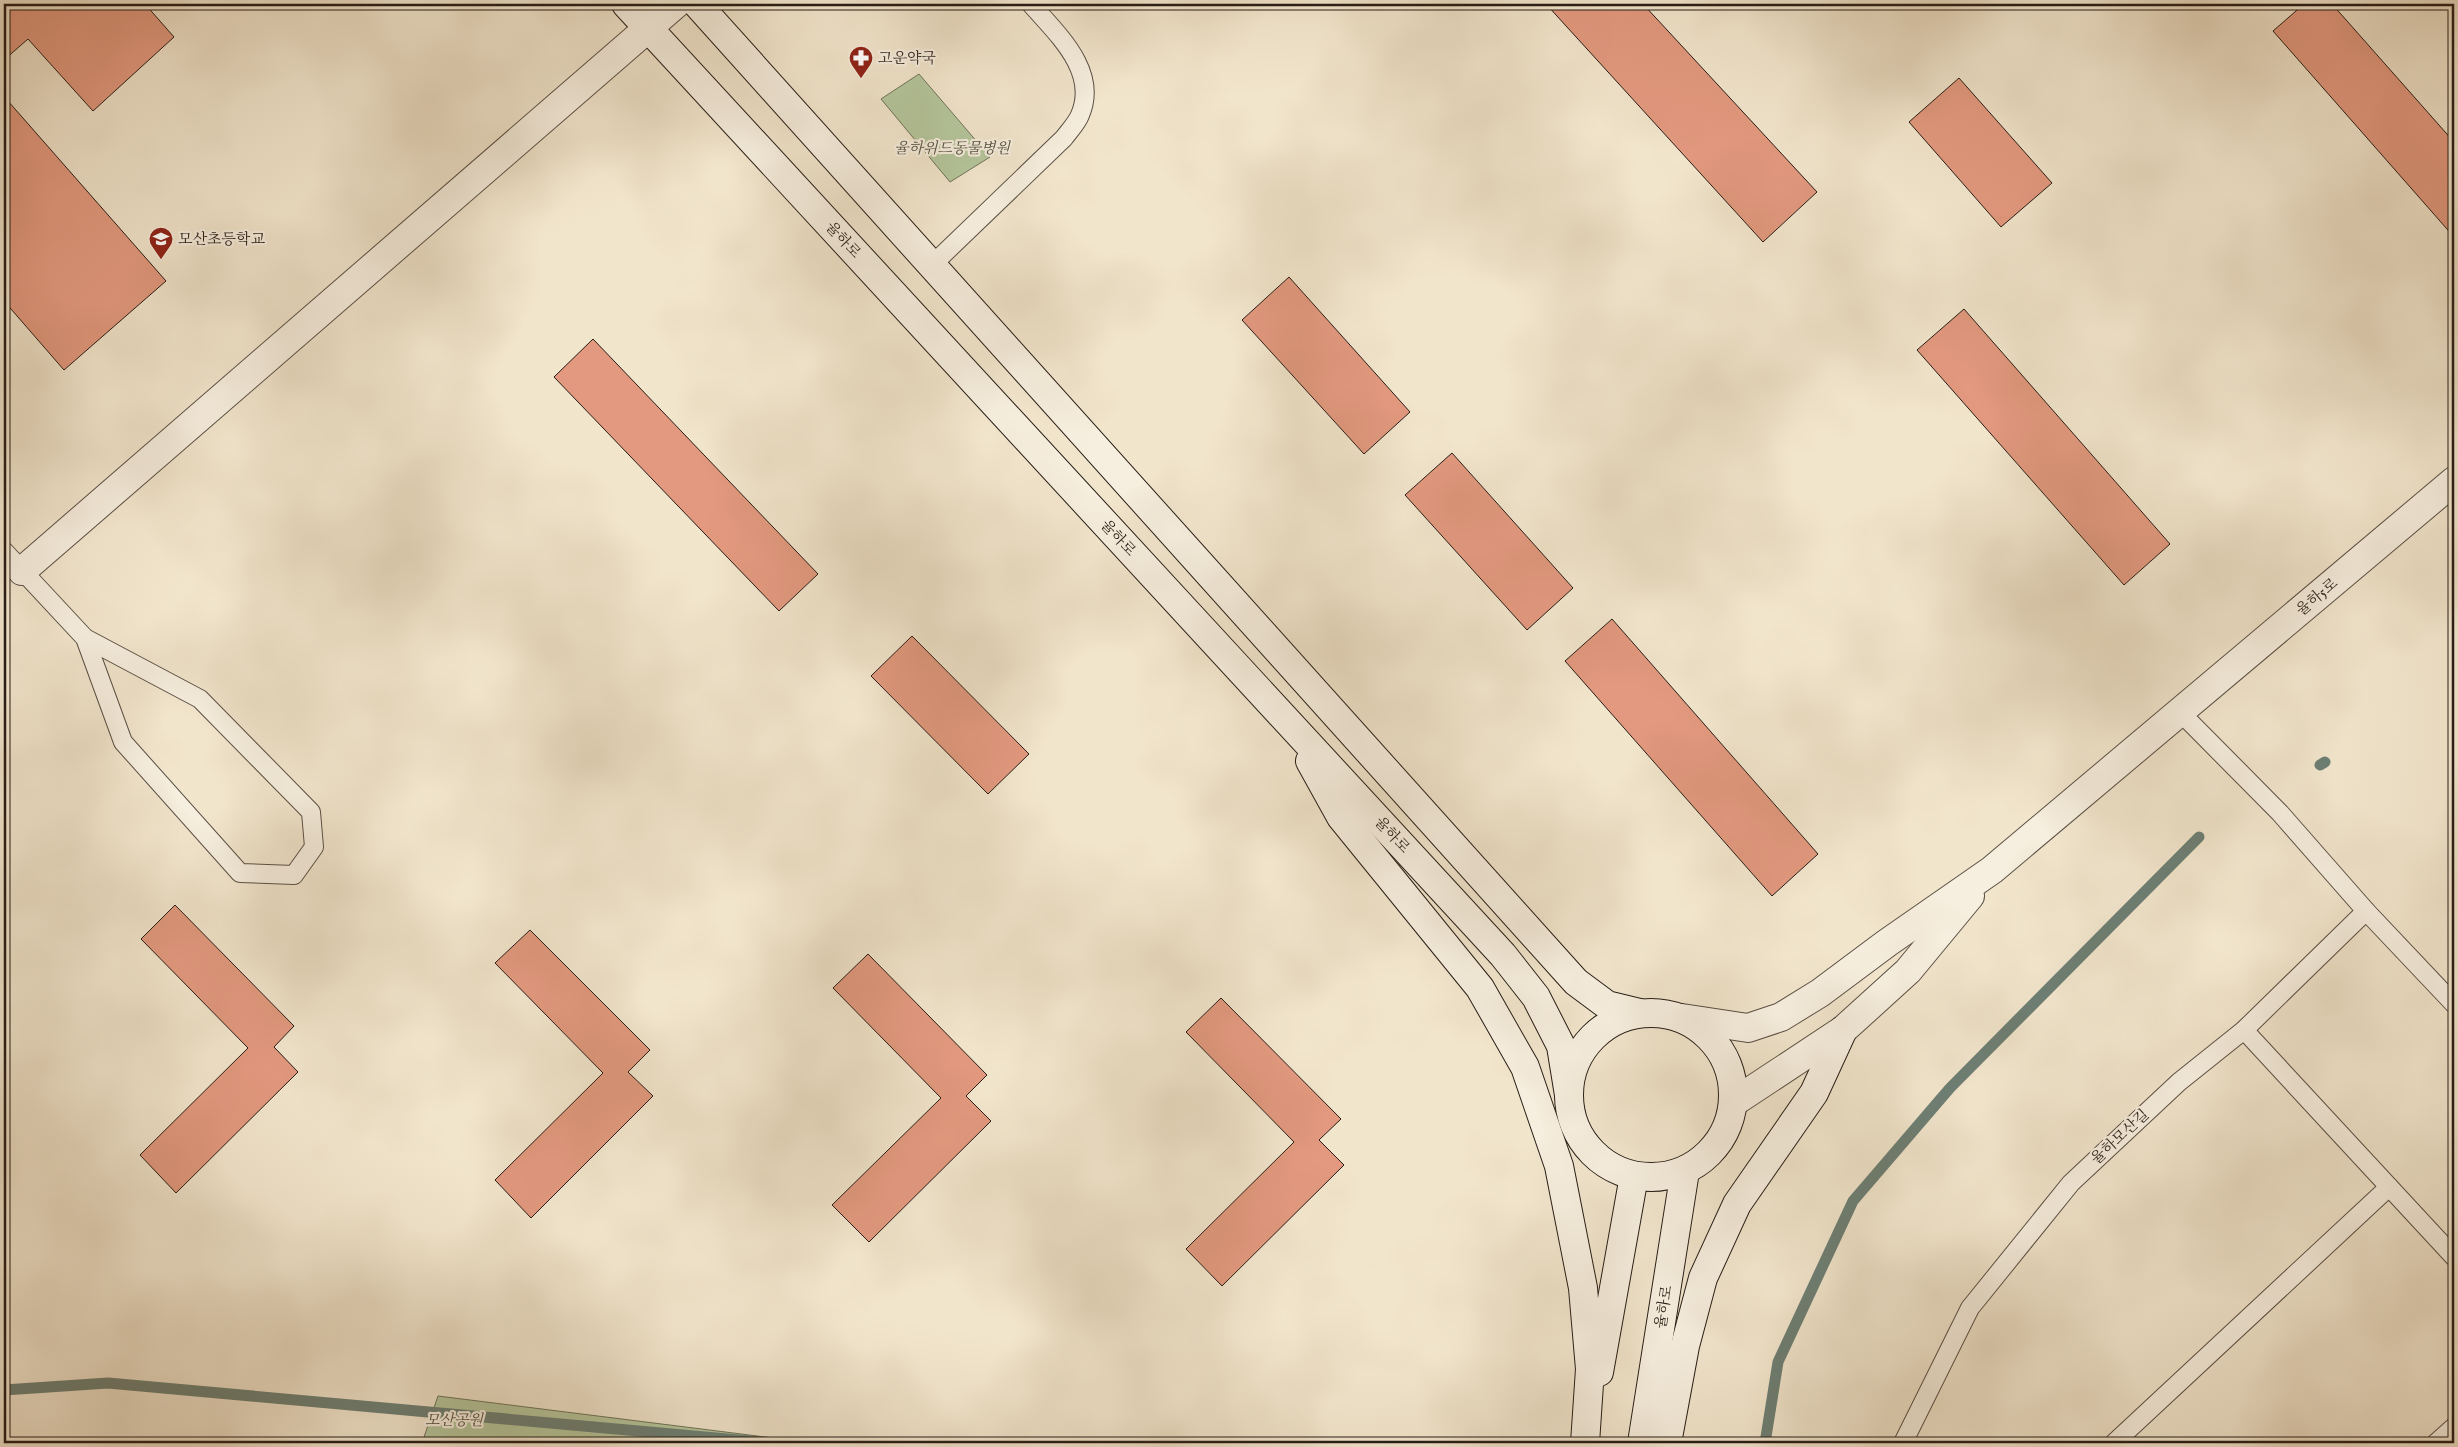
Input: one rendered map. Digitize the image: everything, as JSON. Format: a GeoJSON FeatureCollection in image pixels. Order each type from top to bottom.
{"type":"FeatureCollection","features":[{"type":"Feature","properties":{"kind":"main road","name":"율하로"},"geometry":{"type":"LineString","coordinates":[[626,4],[1503,955],[1536,997],[1561,1046],[1568,1095]]}},
{"type":"Feature","properties":{"kind":"main road"},"geometry":{"type":"LineString","coordinates":[[22,571],[676,4]]}},
{"type":"Feature","properties":{"kind":"main road"},"geometry":{"type":"LineString","coordinates":[[697,4],[1576,982],[1607,1005],[1640,1013]]}},
{"type":"Feature","properties":{"kind":"main road","name":"율하5로"},"geometry":{"type":"LineString","coordinates":[[1992,870],[2454,482]]}},
{"type":"Feature","properties":{"kind":"main road"},"geometry":{"type":"LineString","coordinates":[[1290,724],[1340,817],[1480,988],[1525,1067],[1560,1166],[1583,1288],[1590,1369],[1586,1443]]}},
{"type":"Feature","properties":{"kind":"main road"},"geometry":{"type":"LineString","coordinates":[[1682,1018],[1704,1031],[1722,1051],[1732,1075],[1734,1102],[1727,1130],[1709,1154],[1685,1171],[1660,1178],[1634,1176],[1609,1167],[1588,1150],[1574,1124],[1568,1095],[1574,1066],[1589,1040],[1612,1022],[1640,1013],[1661,1012],[1682,1018],[1748,1028],[1781,1017],[1820,993],[1887,943],[1992,870]]}},
{"type":"Feature","properties":{"kind":"main road"},"geometry":{"type":"LineString","coordinates":[[1734,1102],[1843,1030],[1908,972],[1992,870]]}},
{"type":"Feature","properties":{"kind":"main road"},"geometry":{"type":"LineString","coordinates":[[1667,1443],[1685,1346],[1704,1278],[1737,1204],[1814,1093],[1843,1030]]}},
{"type":"Feature","properties":{"kind":"main road","name":"율하로"},"geometry":{"type":"LineString","coordinates":[[1642,1443],[1685,1171]]}},
{"type":"Feature","properties":{"kind":"main road"},"geometry":{"type":"LineString","coordinates":[[1586,1443],[1634,1176]]}},
{"type":"Feature","properties":{"kind":"lane"},"geometry":{"type":"LineString","coordinates":[[932,265],[1064,138],[1080,116],[1085,91],[1080,66],[1067,44],[1031,4]]}},
{"type":"Feature","properties":{"kind":"lane"},"geometry":{"type":"LineString","coordinates":[[4,551],[85,638],[200,699],[311,812],[314,847],[294,875],[240,873],[122,742],[85,638]]}},
{"type":"Feature","properties":{"kind":"lane"},"geometry":{"type":"LineString","coordinates":[[2181,713],[2280,813],[2366,911],[2454,1004]]}},
{"type":"Feature","properties":{"kind":"lane","name":"율하모산길"},"geometry":{"type":"LineString","coordinates":[[1904,1443],[1970,1308],[2071,1183],[2180,1082],[2244,1030],[2366,911]]}},
{"type":"Feature","properties":{"kind":"lane"},"geometry":{"type":"LineString","coordinates":[[2244,1030],[2454,1257]]}},
{"type":"Feature","properties":{"kind":"lane"},"geometry":{"type":"LineString","coordinates":[[2114,1443],[2389,1187]]}},
{"type":"Feature","properties":{"kind":"lane"},"geometry":{"type":"LineString","coordinates":[[2436,1443],[2454,1427]]}},
{"type":"Feature","properties":{"kind":"green space","name":"율하위드동물병원"},"geometry":{"type":"Polygon","coordinates":[[[919,74],[990,157],[950,182],[881,99],[919,74]]]}},
{"type":"Feature","properties":{"kind":"green space","name":"모산공원"},"geometry":{"type":"Polygon","coordinates":[[[438,1396],[813,1443],[422,1443],[438,1396]]]}},
{"type":"Feature","properties":{"kind":"building"},"geometry":{"type":"Polygon","coordinates":[[[4,4],[145,4],[174,37],[93,111],[28,39],[4,60],[4,4]]]}},
{"type":"Feature","properties":{"kind":"building"},"geometry":{"type":"Polygon","coordinates":[[[1546,4],[1643,4],[1817,192],[1763,242],[1546,4]]]}},
{"type":"Feature","properties":{"kind":"building"},"geometry":{"type":"Polygon","coordinates":[[[2304,4],[2332,4],[2454,142],[2454,237],[2273,31],[2304,4]]]}},
{"type":"Feature","properties":{"kind":"building"},"geometry":{"type":"Polygon","coordinates":[[[1959,78],[2052,183],[2001,227],[1909,122],[1959,78]]]}},
{"type":"Feature","properties":{"kind":"building"},"geometry":{"type":"Polygon","coordinates":[[[8,101],[166,281],[64,370],[4,301],[4,104],[8,101]]]}},
{"type":"Feature","properties":{"kind":"building"},"geometry":{"type":"Polygon","coordinates":[[[1289,277],[1410,412],[1364,454],[1242,320],[1289,277]]]}},
{"type":"Feature","properties":{"kind":"building"},"geometry":{"type":"Polygon","coordinates":[[[1964,309],[2170,544],[2124,585],[1917,350],[1964,309]]]}},
{"type":"Feature","properties":{"kind":"building"},"geometry":{"type":"Polygon","coordinates":[[[593,339],[818,574],[779,611],[554,377],[593,339]]]}},
{"type":"Feature","properties":{"kind":"building"},"geometry":{"type":"Polygon","coordinates":[[[1452,453],[1573,588],[1527,630],[1405,495],[1452,453]]]}},
{"type":"Feature","properties":{"kind":"building"},"geometry":{"type":"Polygon","coordinates":[[[1612,619],[1818,854],[1772,896],[1565,661],[1612,619]]]}},
{"type":"Feature","properties":{"kind":"building"},"geometry":{"type":"Polygon","coordinates":[[[912,636],[1029,754],[988,794],[871,676],[912,636]]]}},
{"type":"Feature","properties":{"kind":"building"},"geometry":{"type":"Polygon","coordinates":[[[175,905],[294,1026],[274,1047],[298,1072],[176,1193],[140,1155],[248,1048],[141,939],[175,905]]]}},
{"type":"Feature","properties":{"kind":"building"},"geometry":{"type":"Polygon","coordinates":[[[530,930],[650,1050],[628,1072],[653,1096],[531,1218],[495,1180],[603,1073],[495,963],[530,930]]]}},
{"type":"Feature","properties":{"kind":"building"},"geometry":{"type":"Polygon","coordinates":[[[868,954],[987,1075],[966,1096],[991,1121],[869,1242],[832,1205],[941,1098],[833,988],[868,954]]]}},
{"type":"Feature","properties":{"kind":"building"},"geometry":{"type":"Polygon","coordinates":[[[1221,998],[1341,1119],[1319,1140],[1344,1165],[1222,1286],[1186,1249],[1294,1142],[1186,1032],[1221,998]]]}},
{"type":"Feature","properties":{"kind":"waterway"},"geometry":{"type":"LineString","coordinates":[[2320,765],[2325,762]]}},
{"type":"Feature","properties":{"kind":"waterway"},"geometry":{"type":"LineString","coordinates":[[1765,1443],[1778,1362],[1853,1201],[1950,1088],[2199,837]]}},
{"type":"Feature","properties":{"kind":"waterway"},"geometry":{"type":"LineString","coordinates":[[4,1390],[108,1383],[771,1443]]}},
{"type":"Feature","properties":{"kind":"place","name":"고운약국"},"geometry":{"type":"Point","coordinates":[861,79]}},
{"type":"Feature","properties":{"kind":"place","name":"모산초등학교"},"geometry":{"type":"Point","coordinates":[161,260]}}]}
